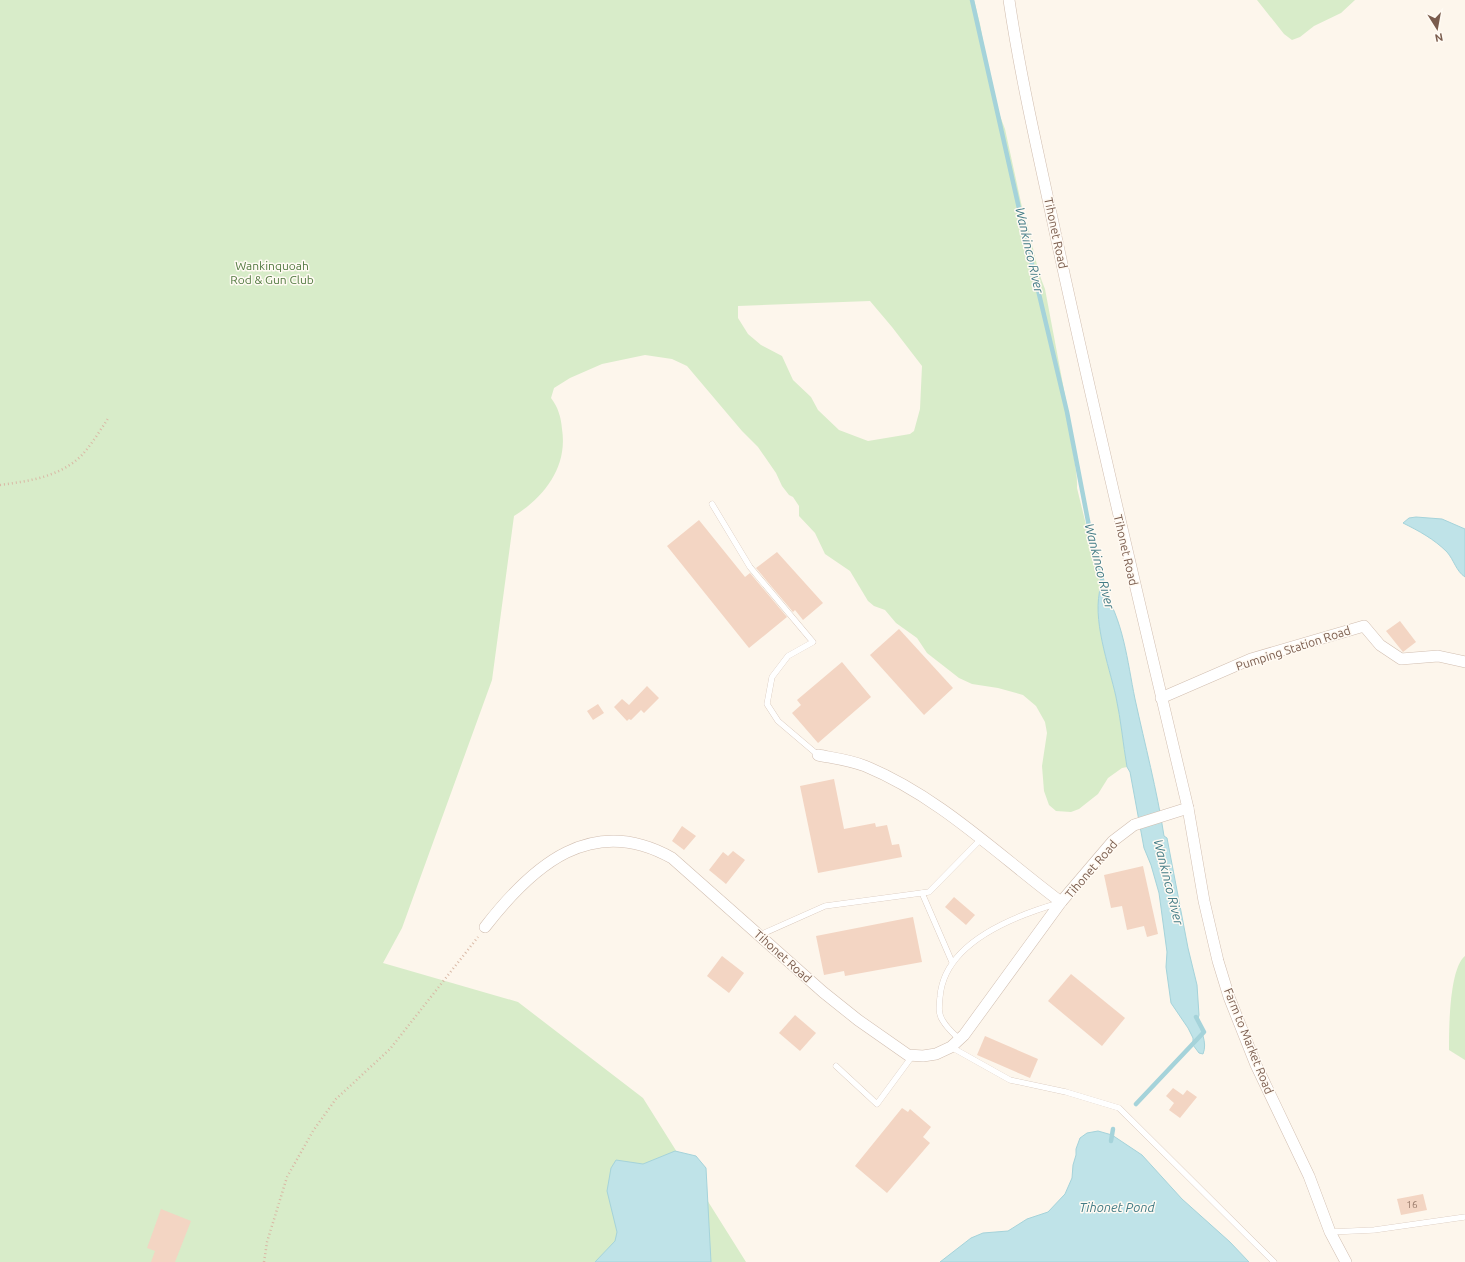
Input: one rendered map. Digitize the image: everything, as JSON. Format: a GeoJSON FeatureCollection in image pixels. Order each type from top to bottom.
{"type":"FeatureCollection","features":[{"type":"Feature","properties":{"kind":"street","name":"Tihonet Road"},"geometry":{"type":"LineString","coordinates":[[486,927],[519,886],[553,859],[577,847],[590,843],[613,841],[651,847],[672,858],[823,992],[858,1020],[908,1054],[923,1056],[936,1054],[951,1048],[959,1039],[1061,902],[1114,841],[1134,826],[1188,808],[1079,344],[1024,88],[1009,0]]}},
{"type":"Feature","properties":{"kind":"street","name":"Pumping Station Road"},"geometry":{"type":"LineString","coordinates":[[1161,698],[1251,659],[1364,626],[1380,645],[1402,659],[1438,656],[1465,662]]}},
{"type":"Feature","properties":{"kind":"street"},"geometry":{"type":"LineString","coordinates":[[818,755],[864,766],[924,796],[982,839],[1061,902]]}},
{"type":"Feature","properties":{"kind":"street","name":"Farm to Market Road"},"geometry":{"type":"LineString","coordinates":[[1188,808],[1204,901],[1218,961],[1229,997],[1256,1065],[1309,1176],[1330,1232],[1346,1262]]}},
{"type":"Feature","properties":{"kind":"lane"},"geometry":{"type":"LineString","coordinates":[[712,504],[750,567],[813,642],[788,656],[772,677],[767,704],[778,720],[818,755]]}},
{"type":"Feature","properties":{"kind":"lane"},"geometry":{"type":"LineString","coordinates":[[760,935],[825,906],[929,892],[982,839]]}},
{"type":"Feature","properties":{"kind":"lane"},"geometry":{"type":"LineString","coordinates":[[922,893],[952,962]]}},
{"type":"Feature","properties":{"kind":"lane"},"geometry":{"type":"LineString","coordinates":[[959,1039],[942,1021],[939,1010],[940,990],[952,962],[973,943],[1008,920],[1027,912],[1061,902]]}},
{"type":"Feature","properties":{"kind":"lane"},"geometry":{"type":"LineString","coordinates":[[951,1048],[1010,1080],[1066,1092],[1119,1108],[1274,1262]]}},
{"type":"Feature","properties":{"kind":"lane"},"geometry":{"type":"LineString","coordinates":[[836,1066],[877,1104],[914,1055]]}},
{"type":"Feature","properties":{"kind":"lane"},"geometry":{"type":"LineString","coordinates":[[1330,1232],[1374,1230],[1465,1217]]}},
{"type":"Feature","properties":{"kind":"path"},"geometry":{"type":"LineString","coordinates":[[0,485],[40,479],[61,470],[82,455],[109,418]]}},
{"type":"Feature","properties":{"kind":"path"},"geometry":{"type":"LineString","coordinates":[[264,1262],[267,1242],[286,1177],[313,1131],[336,1099],[390,1049],[486,927]]}},
{"type":"Feature","properties":{"kind":"green space","name":"Wankinquoah Rod & Gun Club"},"geometry":{"type":"Polygon","coordinates":[[[0,0],[974,0],[997,108],[1005,129],[1025,221],[1027,223],[1037,265],[1045,289],[1071,427],[1077,488],[1101,586],[1098,599],[1098,612],[1102,642],[1118,706],[1127,767],[1122,768],[1108,778],[1098,794],[1079,809],[1071,812],[1056,811],[1049,805],[1044,791],[1042,766],[1047,733],[1045,722],[1036,706],[1023,695],[998,688],[972,684],[959,678],[927,653],[917,638],[896,623],[885,610],[874,606],[868,601],[850,571],[825,554],[815,533],[799,516],[799,506],[793,497],[789,495],[782,486],[776,473],[758,447],[742,431],[687,366],[672,359],[645,355],[602,364],[570,378],[554,388],[551,398],[559,412],[561,420],[563,443],[561,456],[552,480],[535,500],[514,516],[492,680],[402,928],[383,963],[518,1002],[643,1098],[746,1262],[0,1262],[0,0]],[[870,301],[738,306],[738,318],[748,334],[761,345],[782,356],[793,380],[811,397],[818,410],[839,430],[868,441],[910,434],[914,431],[920,409],[922,366],[870,301]]]}},
{"type":"Feature","properties":{"kind":"green space"},"geometry":{"type":"Polygon","coordinates":[[[1257,0],[1355,0],[1341,13],[1314,26],[1300,37],[1292,40],[1284,34],[1257,0]]]}},
{"type":"Feature","properties":{"kind":"green space"},"geometry":{"type":"Polygon","coordinates":[[[1465,956],[1465,1060],[1449,1050],[1450,1014],[1453,986],[1460,963],[1465,956]]]}},
{"type":"Feature","properties":{"kind":"water"},"geometry":{"type":"Polygon","coordinates":[[[1416,517],[1442,519],[1465,529],[1465,577],[1459,572],[1447,552],[1442,547],[1403,523],[1409,518],[1416,517]]]}},
{"type":"Feature","properties":{"kind":"water"},"geometry":{"type":"Polygon","coordinates":[[[1101,586],[1115,613],[1124,641],[1164,836],[1167,838],[1188,948],[1197,985],[1198,1019],[1205,1045],[1203,1054],[1199,1053],[1193,1045],[1193,1038],[1188,1028],[1171,1003],[1166,967],[1167,952],[1159,893],[1151,865],[1144,848],[1130,772],[1127,767],[1118,706],[1102,642],[1098,612],[1098,599],[1101,586]]]}},
{"type":"Feature","properties":{"kind":"water","name":"Tihonet Pond"},"geometry":{"type":"Polygon","coordinates":[[[1098,1131],[1112,1135],[1142,1155],[1182,1199],[1230,1242],[1249,1262],[940,1262],[971,1238],[983,1233],[1008,1231],[1027,1219],[1048,1212],[1065,1194],[1072,1178],[1076,1149],[1080,1138],[1087,1133],[1098,1131]]]}},
{"type":"Feature","properties":{"kind":"water"},"geometry":{"type":"Polygon","coordinates":[[[675,1151],[696,1156],[706,1168],[711,1262],[595,1262],[615,1241],[617,1232],[607,1191],[611,1168],[616,1160],[643,1164],[675,1151]]]}},
{"type":"Feature","properties":{"kind":"building"},"geometry":{"type":"Polygon","coordinates":[[[699,520],[745,577],[750,573],[787,617],[749,648],[667,546],[699,520]]]}},
{"type":"Feature","properties":{"kind":"building"},"geometry":{"type":"Polygon","coordinates":[[[777,552],[823,603],[803,620],[795,610],[793,612],[756,568],[777,552]]]}},
{"type":"Feature","properties":{"kind":"building"},"geometry":{"type":"Polygon","coordinates":[[[1400,621],[1416,642],[1403,652],[1386,631],[1400,621]]]}},
{"type":"Feature","properties":{"kind":"building"},"geometry":{"type":"Polygon","coordinates":[[[899,629],[953,688],[924,715],[870,655],[899,629]]]}},
{"type":"Feature","properties":{"kind":"building"},"geometry":{"type":"Polygon","coordinates":[[[842,662],[871,697],[818,743],[792,713],[801,705],[797,700],[842,662]]]}},
{"type":"Feature","properties":{"kind":"building"},"geometry":{"type":"Polygon","coordinates":[[[647,686],[659,698],[644,713],[641,710],[631,720],[629,719],[627,721],[614,707],[622,699],[629,705],[647,686]]]}},
{"type":"Feature","properties":{"kind":"building"},"geometry":{"type":"Polygon","coordinates":[[[598,704],[604,713],[593,720],[587,711],[598,704]]]}},
{"type":"Feature","properties":{"kind":"building"},"geometry":{"type":"Polygon","coordinates":[[[834,779],[844,829],[875,823],[876,827],[887,825],[892,845],[899,844],[902,857],[818,873],[800,786],[834,779]]]}},
{"type":"Feature","properties":{"kind":"building"},"geometry":{"type":"Polygon","coordinates":[[[682,826],[696,836],[684,850],[672,841],[682,826]]]}},
{"type":"Feature","properties":{"kind":"building"},"geometry":{"type":"Polygon","coordinates":[[[733,851],[745,860],[726,884],[709,870],[723,852],[728,856],[733,851]]]}},
{"type":"Feature","properties":{"kind":"building"},"geometry":{"type":"Polygon","coordinates":[[[1143,866],[1158,934],[1147,937],[1144,926],[1127,930],[1122,906],[1111,908],[1104,875],[1143,866]]]}},
{"type":"Feature","properties":{"kind":"building"},"geometry":{"type":"Polygon","coordinates":[[[954,897],[975,915],[966,925],[945,907],[954,897]]]}},
{"type":"Feature","properties":{"kind":"building"},"geometry":{"type":"Polygon","coordinates":[[[913,917],[922,962],[845,976],[844,971],[824,975],[816,936],[913,917]]]}},
{"type":"Feature","properties":{"kind":"building"},"geometry":{"type":"Polygon","coordinates":[[[722,956],[744,973],[729,993],[707,976],[722,956]]]}},
{"type":"Feature","properties":{"kind":"building"},"geometry":{"type":"Polygon","coordinates":[[[1071,974],[1125,1018],[1102,1046],[1048,1001],[1071,974]]]}},
{"type":"Feature","properties":{"kind":"building"},"geometry":{"type":"Polygon","coordinates":[[[795,1015],[816,1033],[800,1051],[779,1033],[795,1015]]]}},
{"type":"Feature","properties":{"kind":"building"},"geometry":{"type":"Polygon","coordinates":[[[985,1036],[1038,1059],[1030,1078],[977,1055],[985,1036]]]}},
{"type":"Feature","properties":{"kind":"building"},"geometry":{"type":"Polygon","coordinates":[[[1173,1088],[1183,1095],[1187,1090],[1197,1097],[1180,1118],[1169,1110],[1174,1103],[1166,1096],[1173,1088]]]}},
{"type":"Feature","properties":{"kind":"building"},"geometry":{"type":"Polygon","coordinates":[[[902,1108],[908,1112],[910,1109],[931,1127],[923,1137],[930,1143],[887,1193],[855,1166],[902,1108]]]}},
{"type":"Feature","properties":{"kind":"building"},"geometry":{"type":"Polygon","coordinates":[[[1423,1194],[1427,1210],[1401,1215],[1397,1199],[1423,1194]]]}},
{"type":"Feature","properties":{"kind":"building"},"geometry":{"type":"Polygon","coordinates":[[[161,1209],[191,1221],[175,1262],[151,1262],[155,1251],[147,1248],[161,1209]]]}},
{"type":"Feature","properties":{"kind":"waterway","name":"Wankinco River"},"geometry":{"type":"LineString","coordinates":[[972,0],[1067,412],[1093,547],[1107,598]]}},
{"type":"Feature","properties":{"kind":"waterway","name":"Wankinco River"},"geometry":{"type":"LineString","coordinates":[[1136,1104],[1204,1032],[1196,1017]]}},
{"type":"Feature","properties":{"kind":"waterway","name":"Wankinco River"},"geometry":{"type":"LineString","coordinates":[[1111,1141],[1113,1129]]}}]}
